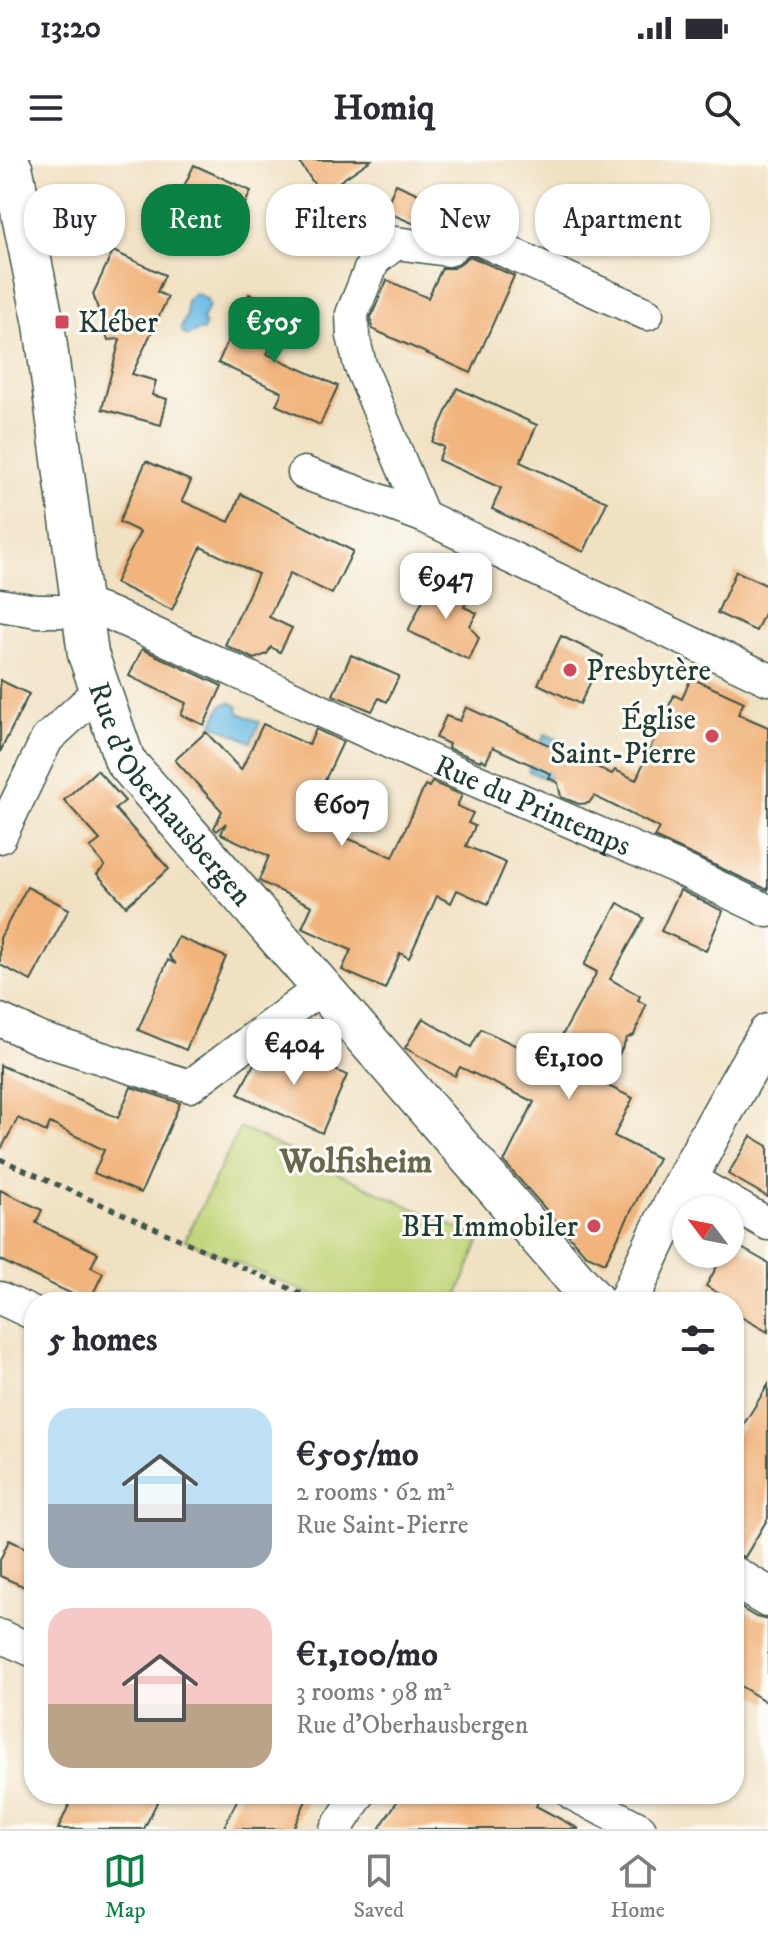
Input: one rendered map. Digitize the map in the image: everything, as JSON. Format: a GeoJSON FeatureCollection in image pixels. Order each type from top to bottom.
{"type":"FeatureCollection","features":[{"type":"Feature","properties":{"kind":"main road","name":"Rue d'Oberhausbergen"},"geometry":{"type":"LineString","coordinates":[[8,160],[13,171],[44,324],[88,654],[125,761],[586,1292]]}},
{"type":"Feature","properties":{"kind":"main road"},"geometry":{"type":"LineString","coordinates":[[632,1292],[655,1240],[768,1034]]}},
{"type":"Feature","properties":{"kind":"main road"},"geometry":{"type":"LineString","coordinates":[[744,1583],[768,1597]]}},
{"type":"Feature","properties":{"kind":"street"},"geometry":{"type":"LineString","coordinates":[[423,516],[360,365],[353,336],[352,314],[374,260],[396,243],[448,250],[467,234],[647,314]]}},
{"type":"Feature","properties":{"kind":"street"},"geometry":{"type":"LineString","coordinates":[[304,473],[423,516],[768,679]]}},
{"type":"Feature","properties":{"kind":"street"},"geometry":{"type":"LineString","coordinates":[[0,605],[37,611],[80,607]]}},
{"type":"Feature","properties":{"kind":"street","name":"Rue du Printemps"},"geometry":{"type":"LineString","coordinates":[[80,607],[111,614],[768,911]]}},
{"type":"Feature","properties":{"kind":"street"},"geometry":{"type":"LineString","coordinates":[[0,837],[47,739],[100,690]]}},
{"type":"Feature","properties":{"kind":"street"},"geometry":{"type":"LineString","coordinates":[[0,1020],[41,1039],[190,1086],[322,987]]}},
{"type":"Feature","properties":{"kind":"street"},"geometry":{"type":"LineString","coordinates":[[688,1178],[768,1224]]}},
{"type":"Feature","properties":{"kind":"street"},"geometry":{"type":"LineString","coordinates":[[0,1298],[24,1309]]}},
{"type":"Feature","properties":{"kind":"street"},"geometry":{"type":"LineString","coordinates":[[0,1636],[24,1647]]}},
{"type":"Feature","properties":{"kind":"street"},"geometry":{"type":"LineString","coordinates":[[336,1829],[350,1804]]}},
{"type":"Feature","properties":{"kind":"street"},"geometry":{"type":"LineString","coordinates":[[592,1804],[640,1829]]}},
{"type":"Feature","properties":{"kind":"path"},"geometry":{"type":"LineString","coordinates":[[0,1159],[298,1292]]}},
{"type":"Feature","properties":{"kind":"green space"},"geometry":{"type":"Polygon","coordinates":[[[240,1128],[480,1239],[459,1292],[305,1292],[185,1240],[240,1128]]]}},
{"type":"Feature","properties":{"kind":"water"},"geometry":{"type":"Polygon","coordinates":[[[195,293],[206,298],[209,306],[202,319],[205,325],[203,331],[188,336],[181,327],[187,315],[186,301],[195,293]]]}},
{"type":"Feature","properties":{"kind":"water"},"geometry":{"type":"Polygon","coordinates":[[[230,702],[238,706],[239,713],[260,722],[251,742],[213,724],[222,705],[230,702]]]}},
{"type":"Feature","properties":{"kind":"water"},"geometry":{"type":"Polygon","coordinates":[[[545,734],[566,743],[549,780],[528,771],[545,734]]]}},
{"type":"Feature","properties":{"kind":"building"},"geometry":{"type":"Polygon","coordinates":[[[298,160],[371,160],[336,184],[314,184],[298,160]]]}},
{"type":"Feature","properties":{"kind":"building"},"geometry":{"type":"Polygon","coordinates":[[[194,165],[236,184],[185,184],[194,165]]]}},
{"type":"Feature","properties":{"kind":"building"},"geometry":{"type":"Polygon","coordinates":[[[396,184],[411,191],[411,222],[395,216],[396,184]]]}},
{"type":"Feature","properties":{"kind":"building"},"geometry":{"type":"Polygon","coordinates":[[[111,256],[124,256],[165,275],[157,292],[168,297],[132,374],[156,381],[152,395],[167,399],[161,425],[102,409],[120,339],[108,340],[93,294],[111,256]]]}},
{"type":"Feature","properties":{"kind":"building"},"geometry":{"type":"Polygon","coordinates":[[[470,256],[514,276],[471,373],[372,329],[371,317],[387,280],[428,298],[442,268],[454,268],[470,256]]]}},
{"type":"Feature","properties":{"kind":"building"},"geometry":{"type":"Polygon","coordinates":[[[249,294],[273,305],[265,324],[278,330],[267,354],[338,386],[320,425],[276,405],[282,392],[218,363],[249,294]]]}},
{"type":"Feature","properties":{"kind":"building"},"geometry":{"type":"Polygon","coordinates":[[[457,388],[537,425],[520,462],[607,502],[584,552],[492,509],[501,488],[438,460],[444,447],[432,442],[457,388]]]}},
{"type":"Feature","properties":{"kind":"building"},"geometry":{"type":"Polygon","coordinates":[[[146,461],[191,481],[182,501],[229,522],[241,494],[353,551],[332,594],[290,573],[269,617],[292,628],[280,652],[271,647],[267,654],[254,659],[225,645],[258,574],[201,547],[172,610],[115,583],[140,532],[119,522],[146,461]]]}},
{"type":"Feature","properties":{"kind":"building"},"geometry":{"type":"Polygon","coordinates":[[[736,571],[768,586],[768,605],[756,631],[717,613],[736,571]]]}},
{"type":"Feature","properties":{"kind":"building"},"geometry":{"type":"Polygon","coordinates":[[[432,580],[469,597],[464,607],[477,613],[470,626],[479,638],[469,660],[408,631],[432,580]]]}},
{"type":"Feature","properties":{"kind":"building","name":"Presbytère"},"geometry":{"type":"Polygon","coordinates":[[[561,636],[603,656],[580,704],[538,684],[561,636]]]}},
{"type":"Feature","properties":{"kind":"building"},"geometry":{"type":"Polygon","coordinates":[[[142,649],[222,686],[204,725],[181,715],[186,703],[129,676],[142,649]]]}},
{"type":"Feature","properties":{"kind":"building"},"geometry":{"type":"Polygon","coordinates":[[[351,655],[399,676],[387,702],[379,698],[372,711],[333,695],[351,655]]]}},
{"type":"Feature","properties":{"kind":"building"},"geometry":{"type":"Polygon","coordinates":[[[691,678],[744,702],[738,714],[768,727],[768,890],[654,837],[659,828],[594,796],[589,803],[579,804],[561,797],[558,783],[549,778],[551,774],[493,747],[486,762],[448,748],[449,744],[436,738],[446,716],[460,721],[466,707],[612,774],[615,770],[636,780],[674,695],[682,699],[691,678]]]}},
{"type":"Feature","properties":{"kind":"building"},"geometry":{"type":"Polygon","coordinates":[[[0,680],[29,694],[0,752],[0,680]]]}},
{"type":"Feature","properties":{"kind":"building"},"geometry":{"type":"Polygon","coordinates":[[[263,724],[309,745],[316,729],[343,742],[307,818],[393,857],[425,785],[429,787],[432,782],[462,795],[457,806],[473,813],[468,823],[475,826],[466,846],[506,863],[488,904],[457,890],[451,903],[437,896],[409,958],[400,953],[385,989],[342,970],[351,950],[302,928],[312,906],[259,880],[269,856],[221,834],[226,823],[217,831],[214,828],[222,811],[175,760],[206,732],[241,770],[263,724]]]}},
{"type":"Feature","properties":{"kind":"building"},"geometry":{"type":"Polygon","coordinates":[[[97,770],[125,801],[115,809],[169,869],[126,906],[97,874],[105,866],[90,848],[100,840],[64,800],[97,770]]]}},
{"type":"Feature","properties":{"kind":"building"},"geometry":{"type":"Polygon","coordinates":[[[27,887],[69,909],[31,981],[0,965],[0,938],[27,887]]]}},
{"type":"Feature","properties":{"kind":"building"},"geometry":{"type":"Polygon","coordinates":[[[680,890],[723,911],[706,951],[661,931],[680,890]]]}},
{"type":"Feature","properties":{"kind":"building"},"geometry":{"type":"Polygon","coordinates":[[[618,903],[644,918],[610,979],[640,996],[638,1000],[646,1005],[634,1035],[627,1038],[604,1084],[633,1098],[614,1136],[658,1158],[605,1263],[585,1254],[504,1162],[534,1102],[460,1067],[455,1076],[405,1048],[423,1018],[471,1047],[481,1029],[548,1061],[597,972],[584,965],[618,903]]]}},
{"type":"Feature","properties":{"kind":"building"},"geometry":{"type":"Polygon","coordinates":[[[178,937],[226,957],[186,1050],[138,1030],[168,960],[176,964],[169,956],[178,937]]]}},
{"type":"Feature","properties":{"kind":"building"},"geometry":{"type":"Polygon","coordinates":[[[276,1045],[347,1075],[322,1133],[238,1094],[256,1060],[276,1045]]]}},
{"type":"Feature","properties":{"kind":"building"},"geometry":{"type":"Polygon","coordinates":[[[0,1065],[118,1118],[131,1087],[180,1103],[141,1193],[94,1173],[104,1150],[50,1123],[46,1132],[18,1118],[0,1151],[0,1065]]]}},
{"type":"Feature","properties":{"kind":"building"},"geometry":{"type":"Polygon","coordinates":[[[751,1136],[768,1146],[768,1197],[728,1174],[751,1136]]]}},
{"type":"Feature","properties":{"kind":"building"},"geometry":{"type":"Polygon","coordinates":[[[0,1190],[42,1210],[36,1223],[98,1253],[91,1267],[103,1273],[94,1292],[68,1292],[0,1260],[0,1190]]]}},
{"type":"Feature","properties":{"kind":"building"},"geometry":{"type":"Polygon","coordinates":[[[744,1249],[768,1263],[768,1332],[744,1319],[744,1292],[716,1292],[706,1286],[716,1268],[744,1268],[744,1249]]]}},
{"type":"Feature","properties":{"kind":"building"},"geometry":{"type":"Polygon","coordinates":[[[768,1385],[768,1518],[745,1557],[744,1557],[744,1424],[768,1385]]]}},
{"type":"Feature","properties":{"kind":"building"},"geometry":{"type":"Polygon","coordinates":[[[9,1540],[24,1547],[24,1587],[0,1576],[0,1560],[9,1540]]]}},
{"type":"Feature","properties":{"kind":"building"},"geometry":{"type":"Polygon","coordinates":[[[744,1610],[768,1620],[768,1703],[744,1688],[744,1610]]]}},
{"type":"Feature","properties":{"kind":"building"},"geometry":{"type":"Polygon","coordinates":[[[69,1804],[156,1804],[144,1829],[58,1829],[69,1804]]]}},
{"type":"Feature","properties":{"kind":"building"},"geometry":{"type":"Polygon","coordinates":[[[235,1804],[304,1804],[293,1829],[223,1829],[235,1804]]]}},
{"type":"Feature","properties":{"kind":"building"},"geometry":{"type":"Polygon","coordinates":[[[395,1804],[537,1804],[579,1829],[379,1829],[395,1804]]]}},
{"type":"Feature","properties":{"kind":"place","name":"Kléber"},"geometry":{"type":"Point","coordinates":[62,322]}},
{"type":"Feature","properties":{"kind":"place","name":"Presbytère"},"geometry":{"type":"Point","coordinates":[570,670]}},
{"type":"Feature","properties":{"kind":"place","name":"Église Saint-Pierre"},"geometry":{"type":"Point","coordinates":[712,736]}},
{"type":"Feature","properties":{"kind":"place","name":"BH Immobiler"},"geometry":{"type":"Point","coordinates":[594,1226]}},
{"type":"Feature","properties":{"kind":"district","name":"Wolfisheim"},"geometry":{"type":"Point","coordinates":[356,1160]}}]}
